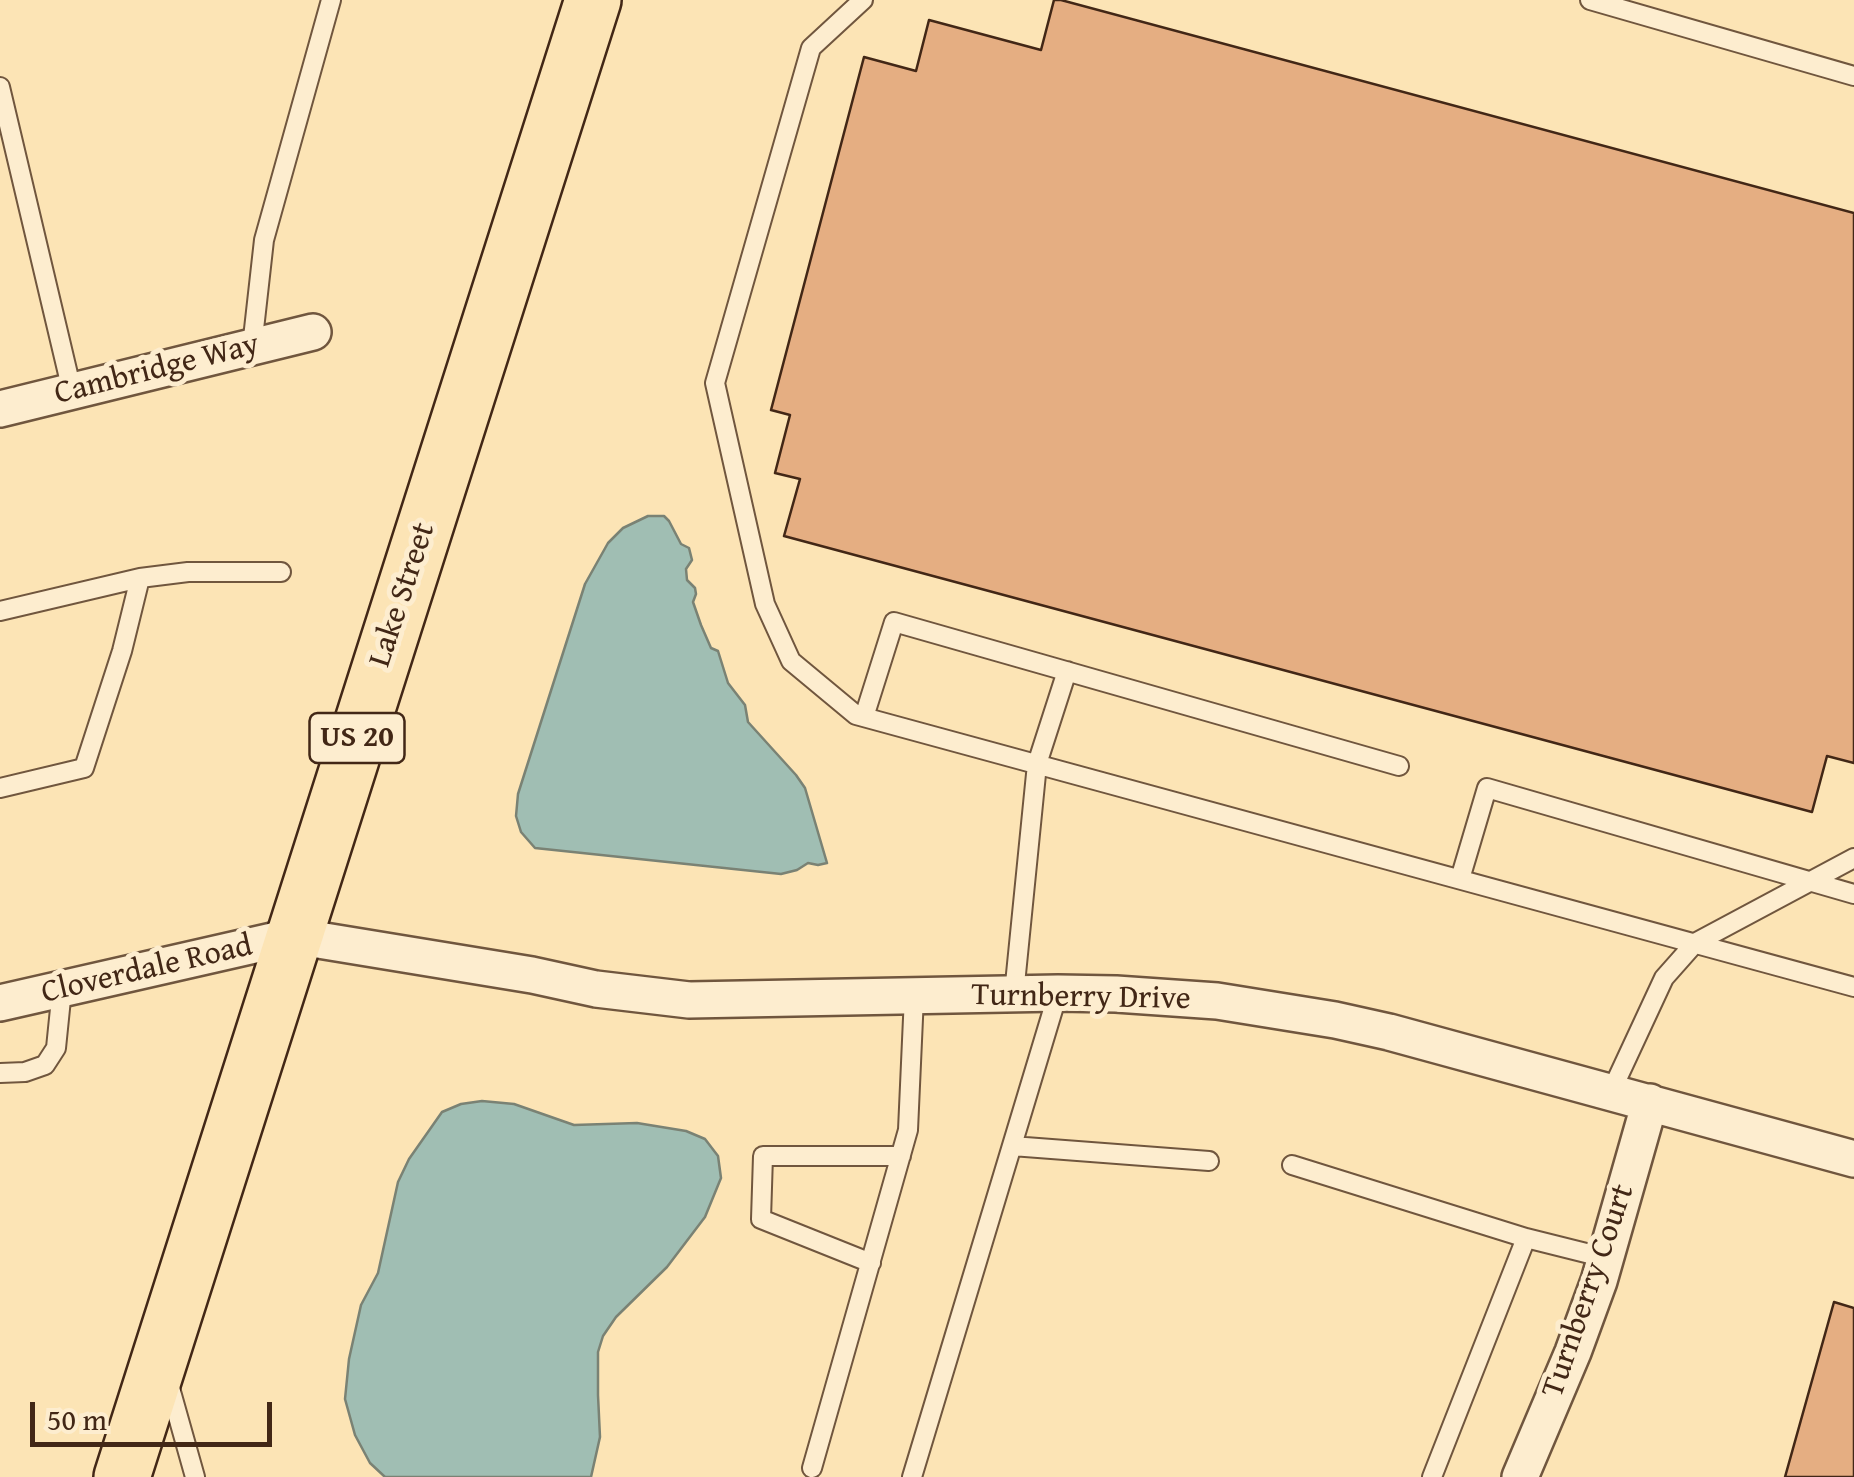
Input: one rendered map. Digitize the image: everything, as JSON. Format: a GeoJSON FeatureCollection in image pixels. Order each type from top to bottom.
{"type":"FeatureCollection","features":[{"type":"Feature","properties":{"kind":"main road","name":"Lake Street"},"geometry":{"type":"LineString","coordinates":[[122,1477],[593,0]]}},
{"type":"Feature","properties":{"kind":"street","name":"Cambridge Way"},"geometry":{"type":"LineString","coordinates":[[0,409],[313,332]]}},
{"type":"Feature","properties":{"kind":"street","name":"Cloverdale Road"},"geometry":{"type":"LineString","coordinates":[[0,1003],[294,936]]}},
{"type":"Feature","properties":{"kind":"street","name":"Turnberry Drive"},"geometry":{"type":"LineString","coordinates":[[294,936],[596,989],[688,1000],[1058,993],[1217,1001],[1389,1032],[1854,1159]]}},
{"type":"Feature","properties":{"kind":"street","name":"Turnberry Court"},"geometry":{"type":"LineString","coordinates":[[1520,1477],[1573,1352],[1606,1258],[1650,1102]]}},
{"type":"Feature","properties":{"kind":"lane"},"geometry":{"type":"LineString","coordinates":[[252,347],[264,240],[331,0]]}},
{"type":"Feature","properties":{"kind":"lane"},"geometry":{"type":"LineString","coordinates":[[863,0],[811,48],[715,383],[765,604],[790,661],[864,718],[1854,987]]}},
{"type":"Feature","properties":{"kind":"lane"},"geometry":{"type":"LineString","coordinates":[[1590,0],[1854,76]]}},
{"type":"Feature","properties":{"kind":"lane"},"geometry":{"type":"LineString","coordinates":[[0,87],[72,391]]}},
{"type":"Feature","properties":{"kind":"lane"},"geometry":{"type":"LineString","coordinates":[[0,611],[140,578],[188,572],[281,572]]}},
{"type":"Feature","properties":{"kind":"lane"},"geometry":{"type":"LineString","coordinates":[[0,788],[84,768],[122,651],[140,578]]}},
{"type":"Feature","properties":{"kind":"lane"},"geometry":{"type":"LineString","coordinates":[[864,718],[894,622],[1399,766]]}},
{"type":"Feature","properties":{"kind":"lane"},"geometry":{"type":"LineString","coordinates":[[1014,994],[1037,764],[1067,671]]}},
{"type":"Feature","properties":{"kind":"lane"},"geometry":{"type":"LineString","coordinates":[[1460,879],[1487,788],[1854,894]]}},
{"type":"Feature","properties":{"kind":"lane"},"geometry":{"type":"LineString","coordinates":[[1611,1092],[1664,978],[1695,942],[1854,858]]}},
{"type":"Feature","properties":{"kind":"lane"},"geometry":{"type":"LineString","coordinates":[[0,1074],[45,1065],[56,1048],[62,989]]}},
{"type":"Feature","properties":{"kind":"lane"},"geometry":{"type":"LineString","coordinates":[[912,1477],[1058,993]]}},
{"type":"Feature","properties":{"kind":"lane"},"geometry":{"type":"LineString","coordinates":[[812,1468],[908,1130],[914,996]]}},
{"type":"Feature","properties":{"kind":"lane"},"geometry":{"type":"LineString","coordinates":[[1012,1146],[1209,1161]]}},
{"type":"Feature","properties":{"kind":"lane"},"geometry":{"type":"LineString","coordinates":[[871,1264],[762,1219],[763,1156],[901,1156]]}},
{"type":"Feature","properties":{"kind":"lane"},"geometry":{"type":"LineString","coordinates":[[1292,1165],[1526,1238],[1606,1258]]}},
{"type":"Feature","properties":{"kind":"lane"},"geometry":{"type":"LineString","coordinates":[[1432,1477],[1526,1238]]}},
{"type":"Feature","properties":{"kind":"lane"},"geometry":{"type":"LineString","coordinates":[[161,1354],[195,1477]]}},
{"type":"Feature","properties":{"kind":"water"},"geometry":{"type":"Polygon","coordinates":[[[648,516],[664,516],[681,544],[689,548],[692,560],[686,569],[687,580],[695,588],[693,602],[711,648],[718,651],[728,683],[745,705],[748,722],[805,788],[827,863],[808,863],[781,874],[535,848],[521,832],[516,816],[518,794],[585,584],[608,543],[623,528],[648,516]]]}},
{"type":"Feature","properties":{"kind":"water"},"geometry":{"type":"Polygon","coordinates":[[[482,1101],[514,1104],[574,1125],[637,1123],[686,1131],[705,1139],[718,1156],[721,1178],[705,1217],[667,1267],[616,1317],[603,1336],[598,1352],[600,1437],[591,1477],[385,1477],[370,1463],[355,1435],[345,1399],[349,1359],[361,1305],[378,1273],[398,1182],[442,1112],[482,1101]]]}},
{"type":"Feature","properties":{"kind":"building"},"geometry":{"type":"Polygon","coordinates":[[[1054,0],[1854,213],[1854,763],[1827,756],[1812,812],[784,536],[800,479],[775,473],[790,415],[771,410],[864,57],[916,71],[929,20],[1041,50],[1054,0]]]}},
{"type":"Feature","properties":{"kind":"building"},"geometry":{"type":"Polygon","coordinates":[[[1834,1302],[1854,1308],[1854,1477],[1785,1477],[1834,1302]]]}}]}
